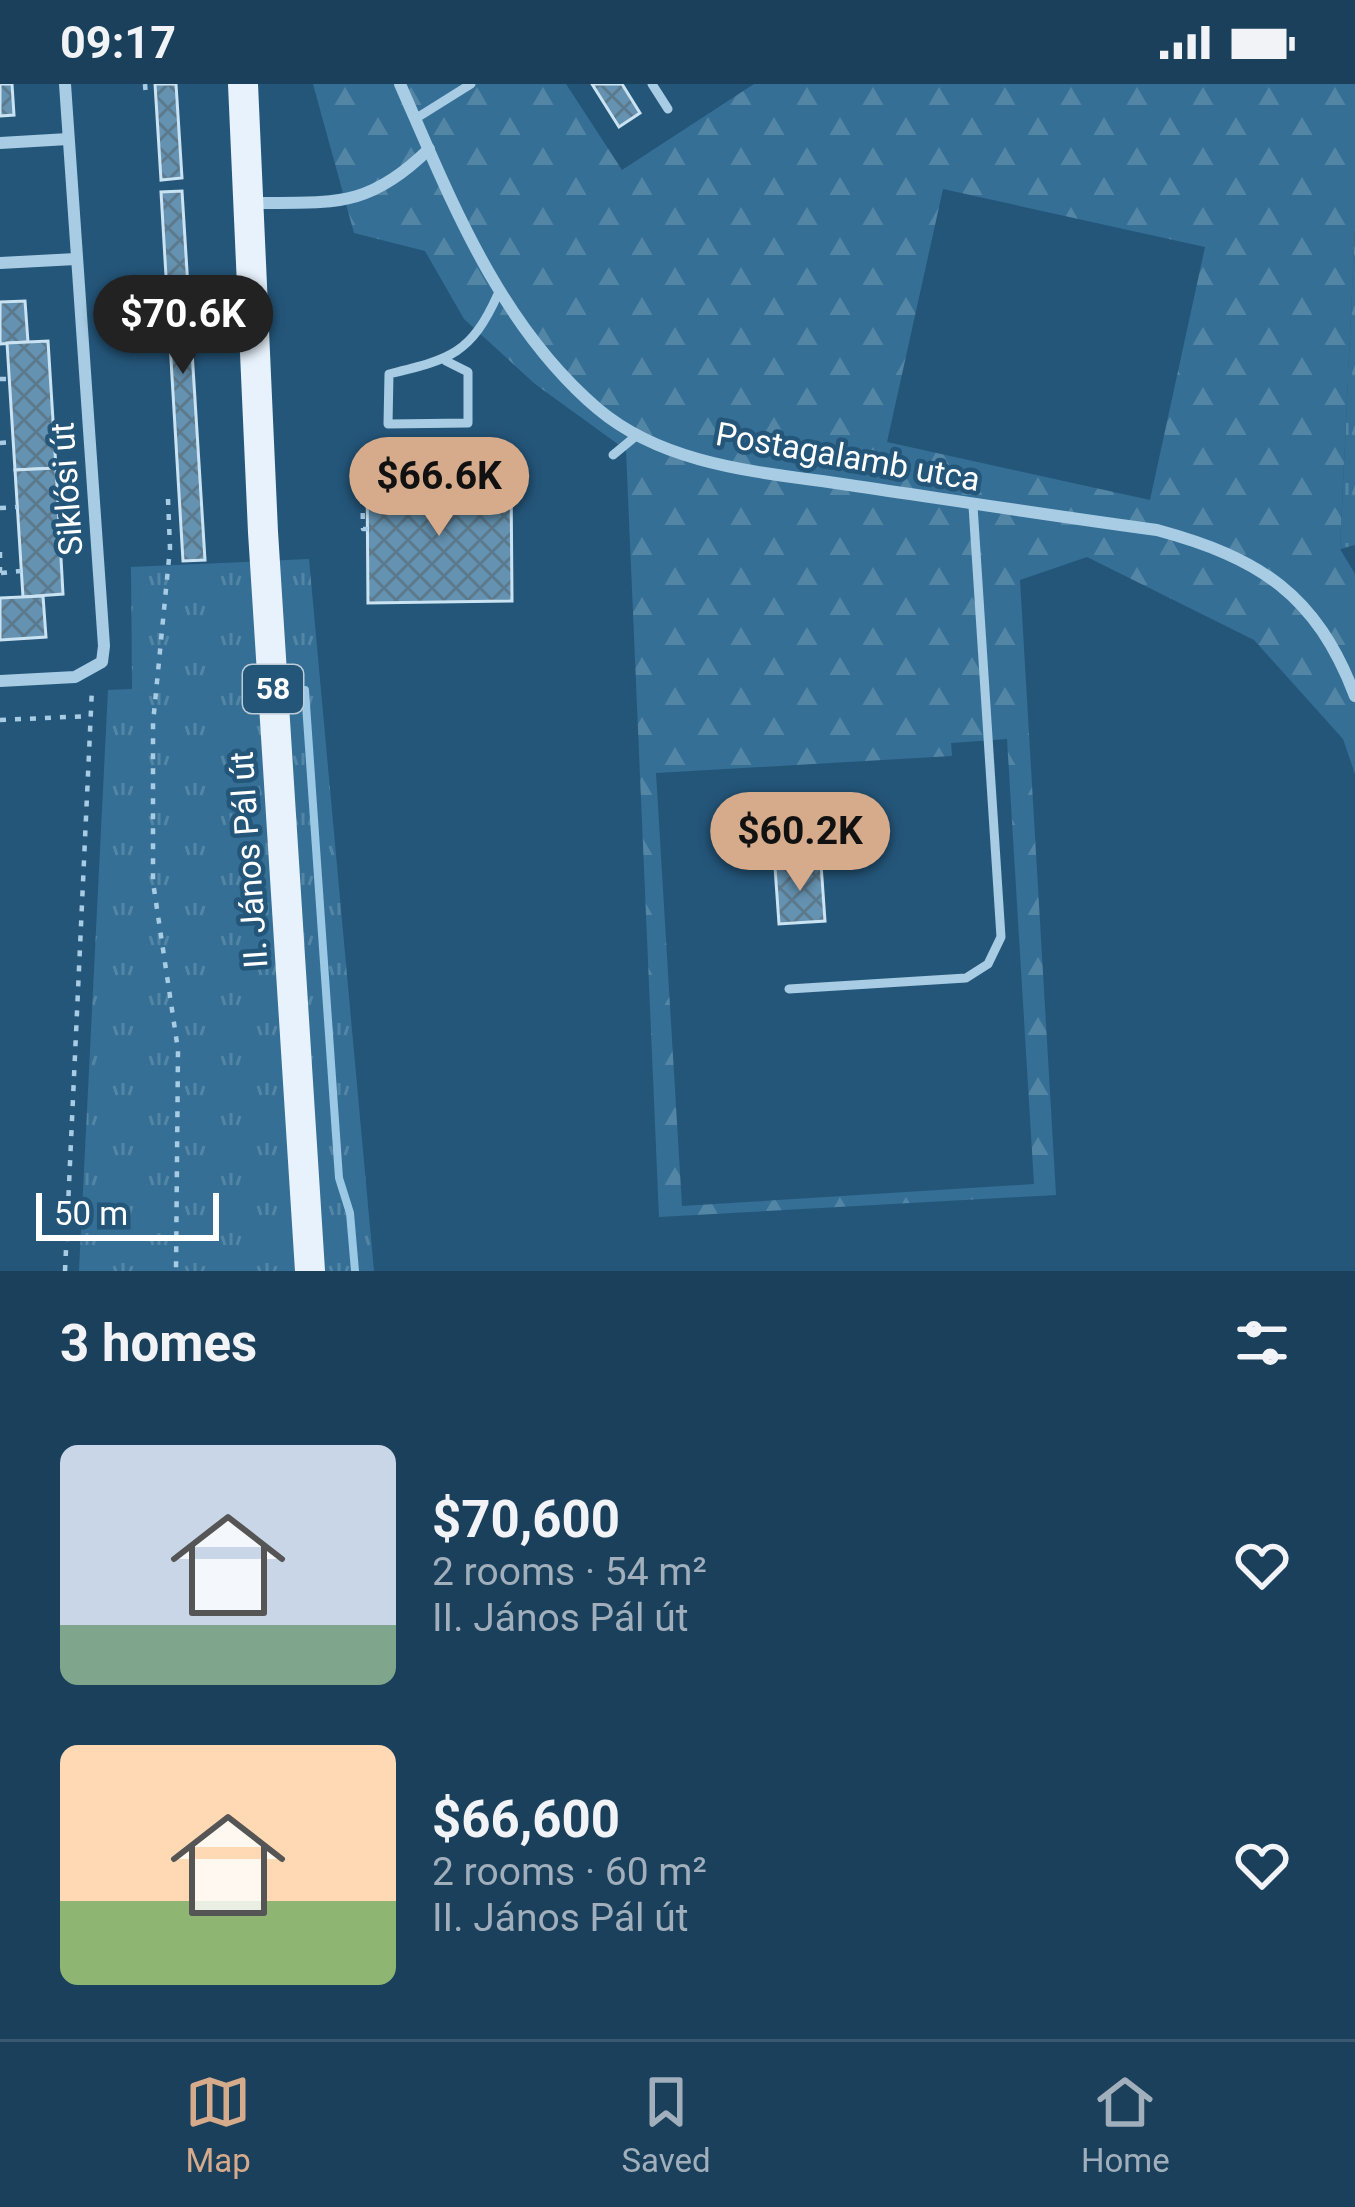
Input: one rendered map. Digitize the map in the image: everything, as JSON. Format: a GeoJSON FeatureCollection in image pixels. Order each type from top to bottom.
{"type":"FeatureCollection","features":[{"type":"Feature","properties":{"kind":"main road","name":"II. János Pál út"},"geometry":{"type":"LineString","coordinates":[[243,84],[263,532],[310,1271]]}},
{"type":"Feature","properties":{"kind":"street","name":"Siklósi út"},"geometry":{"type":"LineString","coordinates":[[65,84],[104,646],[102,662],[93,670]]}},
{"type":"Feature","properties":{"kind":"street","name":"Postagalamb utca"},"geometry":{"type":"LineString","coordinates":[[400,84],[498,294],[552,364],[599,410],[636,436],[677,453],[777,477],[1156,530],[1263,569],[1325,632],[1355,696]]}},
{"type":"Feature","properties":{"kind":"street"},"geometry":{"type":"LineString","coordinates":[[0,143],[68,139]]}},
{"type":"Feature","properties":{"kind":"street"},"geometry":{"type":"LineString","coordinates":[[251,203],[350,201],[396,182],[429,149]]}},
{"type":"Feature","properties":{"kind":"street"},"geometry":{"type":"LineString","coordinates":[[0,263],[76,259]]}},
{"type":"Feature","properties":{"kind":"street"},"geometry":{"type":"LineString","coordinates":[[0,681],[75,677],[93,670]]}},
{"type":"Feature","properties":{"kind":"lane"},"geometry":{"type":"LineString","coordinates":[[415,119],[471,84]]}},
{"type":"Feature","properties":{"kind":"lane"},"geometry":{"type":"LineString","coordinates":[[652,84],[668,109]]}},
{"type":"Feature","properties":{"kind":"lane"},"geometry":{"type":"LineString","coordinates":[[446,361],[468,372],[468,423],[388,424],[389,374],[446,361],[480,334],[498,294]]}},
{"type":"Feature","properties":{"kind":"lane"},"geometry":{"type":"LineString","coordinates":[[613,455],[636,436]]}},
{"type":"Feature","properties":{"kind":"lane"},"geometry":{"type":"LineString","coordinates":[[789,989],[966,978],[988,964],[1000,937],[973,506]]}},
{"type":"Feature","properties":{"kind":"path"},"geometry":{"type":"LineString","coordinates":[[145,84],[146,97]]}},
{"type":"Feature","properties":{"kind":"path"},"geometry":{"type":"LineString","coordinates":[[0,380],[9,379]]}},
{"type":"Feature","properties":{"kind":"path"},"geometry":{"type":"LineString","coordinates":[[0,443],[13,442]]}},
{"type":"Feature","properties":{"kind":"path"},"geometry":{"type":"LineString","coordinates":[[368,529],[363,529],[362,473],[494,472]]}},
{"type":"Feature","properties":{"kind":"path"},"geometry":{"type":"LineString","coordinates":[[168,499],[170,548],[153,723],[153,882],[178,1050],[176,1271]]}},
{"type":"Feature","properties":{"kind":"path"},"geometry":{"type":"LineString","coordinates":[[0,508],[17,507]]}},
{"type":"Feature","properties":{"kind":"path"},"geometry":{"type":"LineString","coordinates":[[0,552],[1,573],[21,572]]}},
{"type":"Feature","properties":{"kind":"path"},"geometry":{"type":"LineString","coordinates":[[65,1271],[93,670]]}},
{"type":"Feature","properties":{"kind":"path"},"geometry":{"type":"LineString","coordinates":[[0,720],[91,716]]}},
{"type":"Feature","properties":{"kind":"green space"},"geometry":{"type":"Polygon","coordinates":[[[313,84],[566,84],[622,170],[754,84],[1355,84],[1355,229],[1340,549],[1355,574],[1355,774],[1343,739],[1254,640],[1087,557],[1020,580],[1056,1195],[659,1217],[626,450],[535,384],[464,319],[425,251],[354,233],[313,84]],[[943,189],[887,442],[1150,500],[1205,247],[943,189]],[[1007,739],[951,743],[952,756],[656,773],[682,1206],[1034,1184],[1007,739]]]}},
{"type":"Feature","properties":{"kind":"green space"},"geometry":{"type":"Polygon","coordinates":[[[1355,229],[1355,545],[1340,549],[1355,229]]]}},
{"type":"Feature","properties":{"kind":"green space"},"geometry":{"type":"Polygon","coordinates":[[[309,559],[374,1271],[79,1271],[108,690],[132,689],[131,567],[309,559]]]}},
{"type":"Feature","properties":{"kind":"building"},"geometry":{"type":"Polygon","coordinates":[[[0,84],[12,84],[14,115],[0,116],[0,84]]]}},
{"type":"Feature","properties":{"kind":"building"},"geometry":{"type":"Polygon","coordinates":[[[155,84],[176,84],[182,178],[161,180],[155,84]]]}},
{"type":"Feature","properties":{"kind":"building"},"geometry":{"type":"Polygon","coordinates":[[[592,84],[622,84],[640,113],[619,127],[592,84]]]}},
{"type":"Feature","properties":{"kind":"building"},"geometry":{"type":"Polygon","coordinates":[[[182,191],[205,560],[183,561],[161,192],[182,191]]]}},
{"type":"Feature","properties":{"kind":"building"},"geometry":{"type":"Polygon","coordinates":[[[25,301],[28,342],[0,344],[0,302],[25,301]]]}},
{"type":"Feature","properties":{"kind":"building"},"geometry":{"type":"Polygon","coordinates":[[[48,341],[56,468],[15,470],[7,343],[48,341]]]}},
{"type":"Feature","properties":{"kind":"building"},"geometry":{"type":"Polygon","coordinates":[[[56,468],[63,594],[23,597],[15,470],[56,468]]]}},
{"type":"Feature","properties":{"kind":"building"},"geometry":{"type":"Polygon","coordinates":[[[511,475],[512,601],[368,603],[367,476],[511,475]]]}},
{"type":"Feature","properties":{"kind":"building"},"geometry":{"type":"Polygon","coordinates":[[[43,596],[46,637],[0,640],[0,598],[43,596]]]}},
{"type":"Feature","properties":{"kind":"building"},"geometry":{"type":"Polygon","coordinates":[[[821,864],[825,921],[779,924],[775,867],[821,864]]]}},
{"type":"Feature","properties":{"kind":"waterway"},"geometry":{"type":"LineString","coordinates":[[305,690],[339,1178],[350,1213],[355,1271]]}}]}
